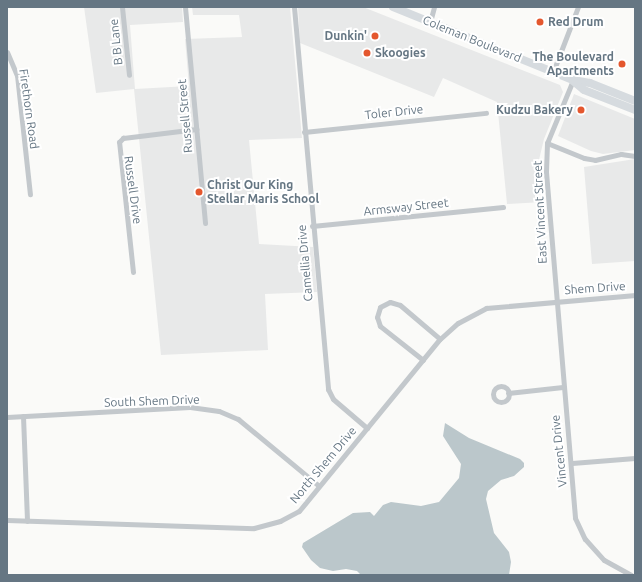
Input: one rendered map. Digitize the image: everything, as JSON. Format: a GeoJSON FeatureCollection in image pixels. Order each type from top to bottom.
{"type":"FeatureCollection","features":[{"type":"Feature","properties":{"kind":"main road","name":"Coleman Boulevard"},"geometry":{"type":"LineString","coordinates":[[393,7],[573,80],[590,83],[635,100]]}},
{"type":"Feature","properties":{"kind":"main road","name":"Coleman Boulevard"},"geometry":{"type":"LineString","coordinates":[[573,80],[584,90],[635,110]]}},
{"type":"Feature","properties":{"kind":"street","name":"B B Lane"},"geometry":{"type":"LineString","coordinates":[[122,7],[129,75]]}},
{"type":"Feature","properties":{"kind":"street","name":"Russell Street"},"geometry":{"type":"LineString","coordinates":[[184,7],[205,223]]}},
{"type":"Feature","properties":{"kind":"street","name":"Camellia Drive"},"geometry":{"type":"LineString","coordinates":[[294,7],[312,226],[328,390],[332,399],[367,428]]}},
{"type":"Feature","properties":{"kind":"street"},"geometry":{"type":"LineString","coordinates":[[430,22],[434,7]]}},
{"type":"Feature","properties":{"kind":"street"},"geometry":{"type":"LineString","coordinates":[[553,72],[578,7]]}},
{"type":"Feature","properties":{"kind":"street","name":"Firethorn Road"},"geometry":{"type":"LineString","coordinates":[[7,52],[17,75],[30,194]]}},
{"type":"Feature","properties":{"kind":"street","name":"East Vincent Street"},"geometry":{"type":"LineString","coordinates":[[556,300],[546,172],[547,143],[573,80]]}},
{"type":"Feature","properties":{"kind":"street","name":"Toler Drive"},"geometry":{"type":"LineString","coordinates":[[304,132],[486,113]]}},
{"type":"Feature","properties":{"kind":"street","name":"Russell Drive"},"geometry":{"type":"LineString","coordinates":[[133,272],[118,150],[119,142],[123,138],[196,129]]}},
{"type":"Feature","properties":{"kind":"street"},"geometry":{"type":"LineString","coordinates":[[547,143],[595,160],[621,154],[635,156]]}},
{"type":"Feature","properties":{"kind":"street","name":"Armsway Street"},"geometry":{"type":"LineString","coordinates":[[312,226],[503,207]]}},
{"type":"Feature","properties":{"kind":"street","name":"Shem Drive"},"geometry":{"type":"LineString","coordinates":[[556,300],[635,295]]}},
{"type":"Feature","properties":{"kind":"street","name":"North Shem Drive"},"geometry":{"type":"LineString","coordinates":[[7,520],[254,528],[280,521],[299,511],[440,339],[458,322],[486,308],[556,300]]}},
{"type":"Feature","properties":{"kind":"street","name":"Vincent Drive"},"geometry":{"type":"LineString","coordinates":[[556,300],[563,387],[572,463],[575,518],[585,539],[604,560],[631,575]]}},
{"type":"Feature","properties":{"kind":"street"},"geometry":{"type":"LineString","coordinates":[[423,360],[380,326],[377,317],[380,307],[390,302],[400,305],[440,339]]}},
{"type":"Feature","properties":{"kind":"street"},"geometry":{"type":"LineString","coordinates":[[508,393],[563,387]]}},
{"type":"Feature","properties":{"kind":"street","name":"South Shem Drive"},"geometry":{"type":"LineString","coordinates":[[7,417],[190,407],[219,411],[238,419],[319,486]]}},
{"type":"Feature","properties":{"kind":"street"},"geometry":{"type":"LineString","coordinates":[[23,416],[27,521]]}},
{"type":"Feature","properties":{"kind":"street"},"geometry":{"type":"LineString","coordinates":[[572,463],[635,458]]}},
{"type":"Feature","properties":{"kind":"shaded area","name":"Christ Our King Stellar Maris School"},"geometry":{"type":"Polygon","coordinates":[[[84,7],[182,7],[183,22],[130,25],[135,89],[189,86],[185,39],[242,37],[239,15],[193,15],[192,7],[290,7],[302,138],[249,140],[259,244],[313,247],[317,292],[265,294],[268,350],[161,355],[134,89],[96,93],[84,7]]]}},
{"type":"Feature","properties":{"kind":"shaded area"},"geometry":{"type":"Polygon","coordinates":[[[298,7],[363,7],[560,85],[563,92],[544,139],[538,164],[543,202],[507,204],[497,102],[443,78],[434,97],[300,43],[298,7]]]}},
{"type":"Feature","properties":{"kind":"shaded area"},"geometry":{"type":"Polygon","coordinates":[[[574,94],[635,119],[635,150],[603,154],[591,151],[558,136],[574,94]]]}},
{"type":"Feature","properties":{"kind":"shaded area"},"geometry":{"type":"Polygon","coordinates":[[[635,159],[635,261],[592,264],[584,167],[635,159]]]}},
{"type":"Feature","properties":{"kind":"shaded area"},"geometry":{"type":"Polygon","coordinates":[[[445,423],[469,438],[520,459],[524,463],[524,467],[514,476],[501,480],[488,491],[486,499],[494,533],[509,552],[511,562],[509,575],[361,575],[357,571],[346,569],[333,571],[320,568],[311,560],[302,547],[303,543],[353,513],[370,512],[374,516],[383,505],[391,502],[421,506],[439,502],[459,478],[461,464],[443,436],[445,423]]]}},
{"type":"Feature","properties":{"kind":"place","name":"Red Drum"},"geometry":{"type":"Point","coordinates":[540,22]}},
{"type":"Feature","properties":{"kind":"place","name":"Dunkin'"},"geometry":{"type":"Point","coordinates":[375,36]}},
{"type":"Feature","properties":{"kind":"place","name":"Skoogies"},"geometry":{"type":"Point","coordinates":[367,53]}},
{"type":"Feature","properties":{"kind":"place","name":"The Boulevard Apartments"},"geometry":{"type":"Point","coordinates":[622,64]}},
{"type":"Feature","properties":{"kind":"place","name":"Kudzu Bakery"},"geometry":{"type":"Point","coordinates":[581,110]}},
{"type":"Feature","properties":{"kind":"place","name":"Christ Our King Stellar Maris School"},"geometry":{"type":"Point","coordinates":[199,192]}}]}
